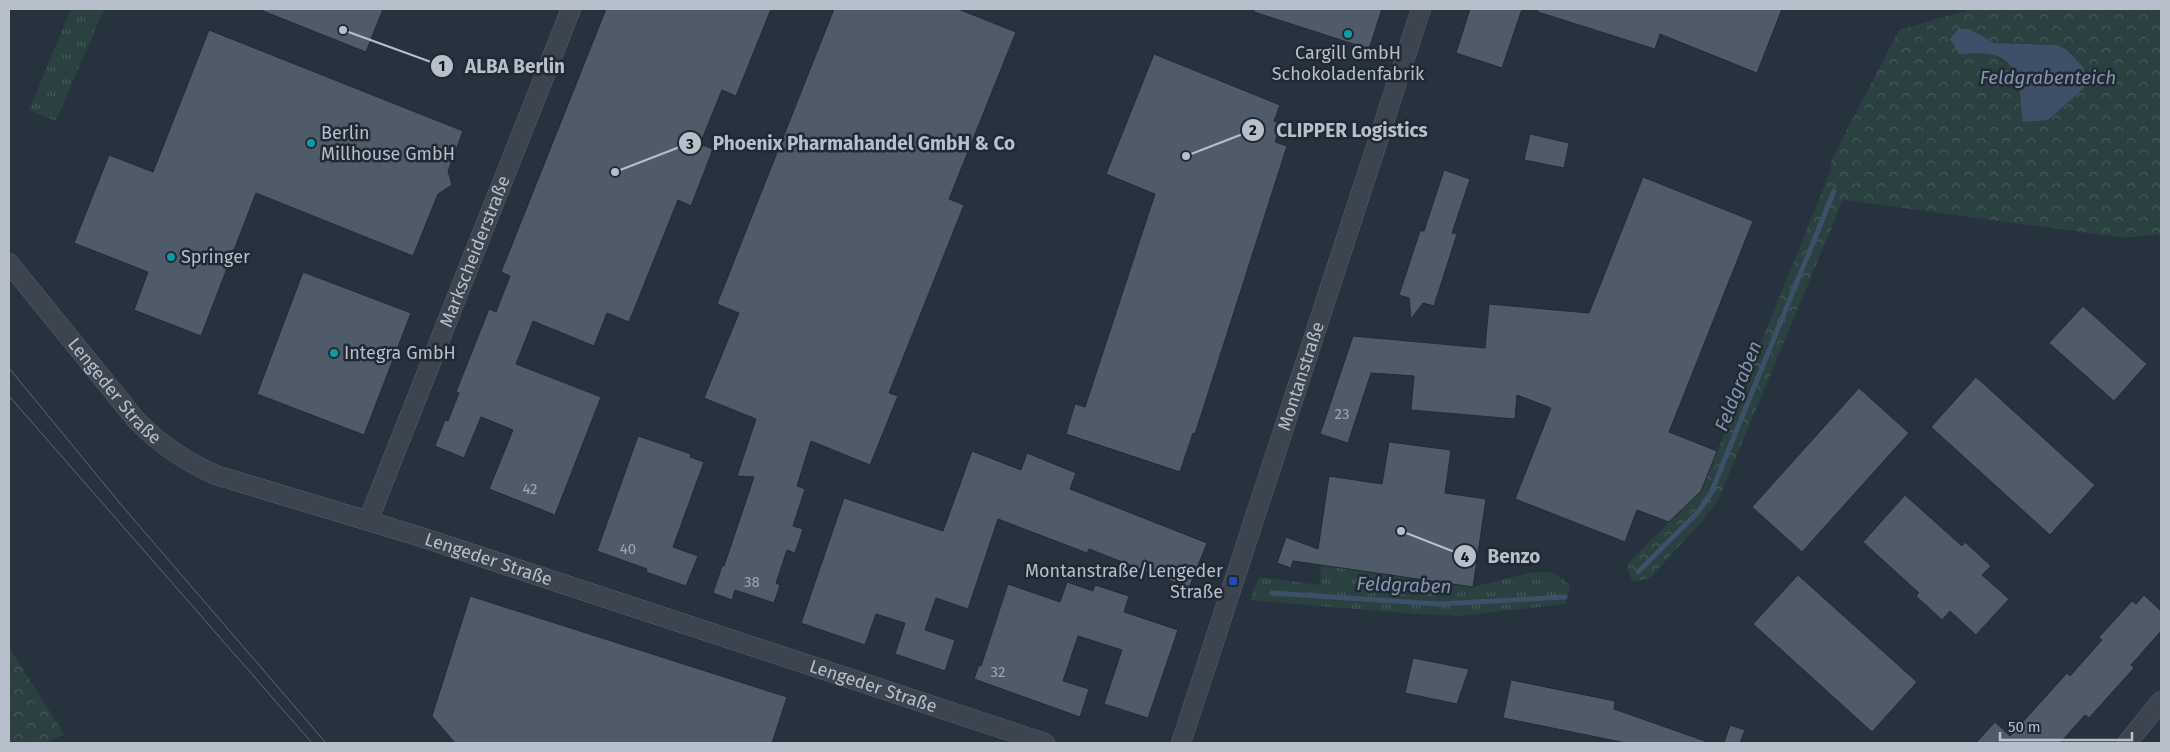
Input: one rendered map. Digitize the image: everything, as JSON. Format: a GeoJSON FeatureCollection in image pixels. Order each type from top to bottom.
{"type":"FeatureCollection","features":[{"type":"Feature","properties":{"kind":"street","name":"Markscheiderstraße"},"geometry":{"type":"LineString","coordinates":[[368,521],[571,9]]}},
{"type":"Feature","properties":{"kind":"street","name":"Montanstraße"},"geometry":{"type":"LineString","coordinates":[[1181,743],[1421,9]]}},
{"type":"Feature","properties":{"kind":"street","name":"Lengeder Straße"},"geometry":{"type":"LineString","coordinates":[[9,263],[137,422],[190,464],[216,475],[368,521],[1045,743]]}},
{"type":"Feature","properties":{"kind":"street"},"geometry":{"type":"LineString","coordinates":[[2127,743],[2161,701]]}},
{"type":"Feature","properties":{"kind":"green space"},"geometry":{"type":"Polygon","coordinates":[[[71,9],[104,9],[56,121],[29,110],[71,9]]]}},
{"type":"Feature","properties":{"kind":"green space"},"geometry":{"type":"Polygon","coordinates":[[[1972,9],[2161,9],[2161,234],[2126,238],[1843,200],[1719,498],[1704,519],[1650,578],[1632,582],[1627,564],[1701,491],[1830,172],[1832,159],[1899,30],[1972,9]],[[1970,29],[1994,55],[2012,67],[2016,78],[2023,122],[2057,45],[1994,43],[1970,29]]]}},
{"type":"Feature","properties":{"kind":"green space"},"geometry":{"type":"Polygon","coordinates":[[[1321,564],[1473,587],[1534,572],[1552,572],[1570,585],[1566,604],[1461,616],[1414,614],[1250,600],[1259,577],[1320,585],[1321,564]]]}},
{"type":"Feature","properties":{"kind":"green space"},"geometry":{"type":"Polygon","coordinates":[[[9,647],[64,734],[47,743],[9,743],[9,647]]]}},
{"type":"Feature","properties":{"kind":"water","name":"Feldgrabenteich"},"geometry":{"type":"Polygon","coordinates":[[[1958,29],[1970,29],[1994,43],[2057,45],[2067,50],[2084,68],[2084,88],[2048,120],[2023,122],[2018,82],[2010,65],[2003,59],[1990,54],[1959,54],[1950,39],[1958,29]]]}},
{"type":"Feature","properties":{"kind":"building"},"geometry":{"type":"Polygon","coordinates":[[[258,9],[383,9],[366,52],[258,9]]]}},
{"type":"Feature","properties":{"kind":"building"},"geometry":{"type":"Polygon","coordinates":[[[606,9],[771,9],[736,96],[722,90],[700,144],[713,149],[691,206],[678,200],[629,322],[607,313],[594,346],[533,321],[516,364],[601,397],[555,515],[489,489],[513,430],[481,417],[464,458],[435,446],[445,420],[448,421],[459,393],[456,392],[489,309],[496,312],[510,276],[501,272],[606,9]]]}},
{"type":"Feature","properties":{"kind":"building"},"geometry":{"type":"Polygon","coordinates":[[[834,9],[958,9],[1016,32],[949,199],[964,205],[889,393],[898,396],[870,465],[811,441],[797,486],[805,489],[793,526],[803,529],[795,553],[787,550],[776,583],[780,585],[774,603],[735,590],[732,600],[713,593],[754,477],[737,476],[756,419],[704,398],[739,313],[717,304],[834,9]]]}},
{"type":"Feature","properties":{"kind":"building","name":"Cargill GmbH Schokoladenfabrik"},"geometry":{"type":"Polygon","coordinates":[[[1254,9],[1382,9],[1369,49],[1254,12],[1254,9]]]}},
{"type":"Feature","properties":{"kind":"building"},"geometry":{"type":"Polygon","coordinates":[[[1470,9],[1522,9],[1502,68],[1456,53],[1470,9]]]}},
{"type":"Feature","properties":{"kind":"building"},"geometry":{"type":"Polygon","coordinates":[[[1538,9],[1782,9],[1757,73],[1660,34],[1655,49],[1538,12],[1538,9]]]}},
{"type":"Feature","properties":{"kind":"building","name":"Berlin Millhouse GmbH"},"geometry":{"type":"Polygon","coordinates":[[[209,30],[463,131],[448,171],[452,185],[438,194],[413,256],[256,193],[201,336],[134,310],[148,272],[74,243],[109,155],[153,172],[209,30]]]}},
{"type":"Feature","properties":{"kind":"building"},"geometry":{"type":"Polygon","coordinates":[[[1154,54],[1280,105],[1274,121],[1281,124],[1275,142],[1287,146],[1195,434],[1193,433],[1180,472],[1066,434],[1075,404],[1085,407],[1155,194],[1106,174],[1154,54]]]}},
{"type":"Feature","properties":{"kind":"building"},"geometry":{"type":"Polygon","coordinates":[[[1530,134],[1569,143],[1564,168],[1524,160],[1530,134]]]}},
{"type":"Feature","properties":{"kind":"building"},"geometry":{"type":"Polygon","coordinates":[[[1444,170],[1470,179],[1452,233],[1457,234],[1434,306],[1423,303],[1411,319],[1409,298],[1399,295],[1420,231],[1424,231],[1444,170]]]}},
{"type":"Feature","properties":{"kind":"building"},"geometry":{"type":"Polygon","coordinates":[[[1643,177],[1753,221],[1669,432],[1717,451],[1701,491],[1669,522],[1637,510],[1625,542],[1515,499],[1551,408],[1517,395],[1515,419],[1411,410],[1414,376],[1371,373],[1348,443],[1320,434],[1353,336],[1485,348],[1489,304],[1589,313],[1643,177]]]}},
{"type":"Feature","properties":{"kind":"building","name":"Integra GmbH"},"geometry":{"type":"Polygon","coordinates":[[[303,272],[411,313],[364,435],[257,394],[303,272]]]}},
{"type":"Feature","properties":{"kind":"building"},"geometry":{"type":"Polygon","coordinates":[[[2083,306],[2147,364],[2114,401],[2049,343],[2083,306]]]}},
{"type":"Feature","properties":{"kind":"building"},"geometry":{"type":"Polygon","coordinates":[[[1976,377],[2095,485],[2050,535],[1931,427],[1976,377]]]}},
{"type":"Feature","properties":{"kind":"building"},"geometry":{"type":"Polygon","coordinates":[[[1859,388],[1909,433],[1802,552],[1752,507],[1859,388]]]}},
{"type":"Feature","properties":{"kind":"building"},"geometry":{"type":"Polygon","coordinates":[[[638,436],[691,454],[690,457],[704,462],[673,547],[698,556],[686,586],[646,572],[647,569],[597,551],[638,436]]]}},
{"type":"Feature","properties":{"kind":"building"},"geometry":{"type":"Polygon","coordinates":[[[1389,442],[1451,450],[1445,493],[1486,499],[1473,587],[1293,561],[1291,568],[1277,563],[1286,537],[1318,549],[1329,476],[1382,484],[1389,442]]]}},
{"type":"Feature","properties":{"kind":"building"},"geometry":{"type":"Polygon","coordinates":[[[972,451],[1021,470],[1027,453],[1076,473],[1070,489],[1207,543],[1189,588],[1089,549],[1087,553],[998,519],[968,609],[936,598],[925,630],[955,640],[945,671],[895,654],[905,623],[876,614],[865,645],[801,623],[844,498],[943,531],[972,451]]]}},
{"type":"Feature","properties":{"kind":"building"},"geometry":{"type":"Polygon","coordinates":[[[1905,495],[1962,546],[1965,542],[1991,566],[1982,575],[2009,599],[1976,635],[1950,611],[1942,620],[1916,596],[1919,593],[1863,542],[1905,495]]]}},
{"type":"Feature","properties":{"kind":"building"},"geometry":{"type":"Polygon","coordinates":[[[1798,575],[1917,682],[1872,732],[1753,624],[1798,575]]]}},
{"type":"Feature","properties":{"kind":"building"},"geometry":{"type":"Polygon","coordinates":[[[1067,582],[1093,591],[1095,585],[1129,596],[1124,612],[1178,630],[1148,718],[1104,704],[1122,650],[1078,636],[1063,681],[1089,689],[1080,717],[974,679],[979,665],[981,666],[1008,584],[1060,602],[1067,582]]]}},
{"type":"Feature","properties":{"kind":"building"},"geometry":{"type":"Polygon","coordinates":[[[2144,595],[2161,611],[2161,631],[2131,665],[2134,668],[2089,718],[2085,715],[2060,743],[1976,743],[1995,722],[2010,736],[2067,673],[2070,676],[2102,640],[2099,637],[2132,601],[2136,604],[2144,595]]]}},
{"type":"Feature","properties":{"kind":"building"},"geometry":{"type":"Polygon","coordinates":[[[470,596],[787,697],[772,743],[455,743],[432,716],[470,596]]]}},
{"type":"Feature","properties":{"kind":"building"},"geometry":{"type":"Polygon","coordinates":[[[1413,658],[1469,669],[1457,704],[1405,693],[1413,658]]]}},
{"type":"Feature","properties":{"kind":"building"},"geometry":{"type":"Polygon","coordinates":[[[1511,680],[1615,701],[1614,709],[1705,741],[1705,743],[1626,743],[1503,718],[1511,680]]]}},
{"type":"Feature","properties":{"kind":"building"},"geometry":{"type":"Polygon","coordinates":[[[1730,725],[1745,730],[1740,743],[1724,743],[1730,725]]]}},
{"type":"Feature","properties":{"kind":"waterway","name":"Feldgraben"},"geometry":{"type":"LineString","coordinates":[[1638,572],[1699,511],[1711,493],[1834,191]]}},
{"type":"Feature","properties":{"kind":"waterway","name":"Feldgraben"},"geometry":{"type":"LineString","coordinates":[[1272,593],[1439,604],[1565,597]]}},
{"type":"Feature","properties":{"kind":"tram line"},"geometry":{"type":"LineString","coordinates":[[9,368],[123,507],[326,743]]}},
{"type":"Feature","properties":{"kind":"tram line"},"geometry":{"type":"LineString","coordinates":[[9,396],[312,743]]}},
{"type":"Feature","properties":{"kind":"place","name":"ALBA Berlin"},"geometry":{"type":"Point","coordinates":[343,30]}},
{"type":"Feature","properties":{"kind":"place","name":"Cargill GmbH Schokoladenfabrik"},"geometry":{"type":"Point","coordinates":[1348,34]}},
{"type":"Feature","properties":{"kind":"place","name":"Berlin Millhouse GmbH"},"geometry":{"type":"Point","coordinates":[311,143]}},
{"type":"Feature","properties":{"kind":"place","name":"CLIPPER Logistics"},"geometry":{"type":"Point","coordinates":[1186,156]}},
{"type":"Feature","properties":{"kind":"place","name":"Phoenix Pharmahandel GmbH & Co"},"geometry":{"type":"Point","coordinates":[615,172]}},
{"type":"Feature","properties":{"kind":"place","name":"Springer"},"geometry":{"type":"Point","coordinates":[171,257]}},
{"type":"Feature","properties":{"kind":"place","name":"Integra GmbH"},"geometry":{"type":"Point","coordinates":[334,353]}},
{"type":"Feature","properties":{"kind":"place","name":"Benzo"},"geometry":{"type":"Point","coordinates":[1401,531]}},
{"type":"Feature","properties":{"kind":"place","name":"Montanstraße/Lengeder Straße"},"geometry":{"type":"Point","coordinates":[1233,581]}}]}
